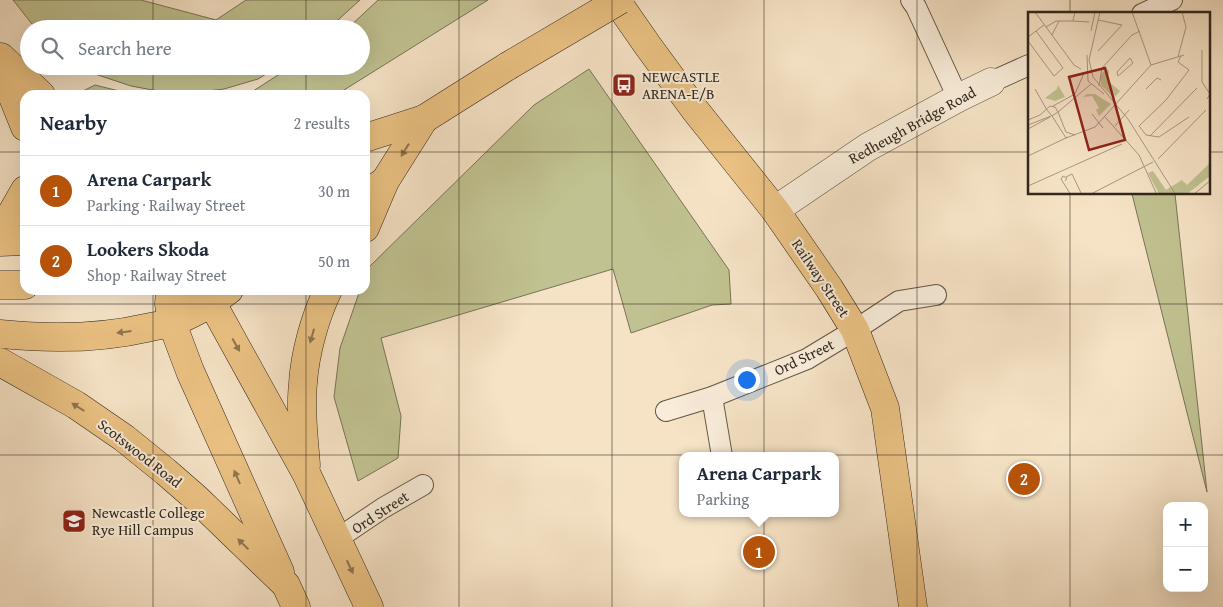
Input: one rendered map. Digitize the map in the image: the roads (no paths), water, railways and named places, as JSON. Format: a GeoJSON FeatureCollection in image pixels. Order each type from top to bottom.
{"type":"FeatureCollection","features":[{"type":"Feature","properties":{"kind":"main road","name":"Railway Street"},"geometry":{"type":"LineString","coordinates":[[616,0],[695,110],[775,210],[829,288],[855,330],[885,408],[913,607]]}},
{"type":"Feature","properties":{"kind":"main road"},"geometry":{"type":"LineString","coordinates":[[370,136],[424,119],[508,66],[620,0]]}},
{"type":"Feature","properties":{"kind":"main road"},"geometry":{"type":"LineString","coordinates":[[0,56],[36,90]]}},
{"type":"Feature","properties":{"kind":"main road"},"geometry":{"type":"LineString","coordinates":[[0,64],[20,114]]}},
{"type":"Feature","properties":{"kind":"main road"},"geometry":{"type":"LineString","coordinates":[[370,208],[375,188],[424,119]]}},
{"type":"Feature","properties":{"kind":"main road"},"geometry":{"type":"LineString","coordinates":[[0,227],[9,218],[20,199]]}},
{"type":"Feature","properties":{"kind":"main road"},"geometry":{"type":"LineString","coordinates":[[0,242],[20,241]]}},
{"type":"Feature","properties":{"kind":"main road"},"geometry":{"type":"LineString","coordinates":[[0,285],[20,285]]}},
{"type":"Feature","properties":{"kind":"main road","name":"Scotswood Road"},"geometry":{"type":"LineString","coordinates":[[170,295],[172,323],[190,371],[291,596]]}},
{"type":"Feature","properties":{"kind":"main road"},"geometry":{"type":"LineString","coordinates":[[307,475],[303,430],[303,383],[310,343],[326,295]]}},
{"type":"Feature","properties":{"kind":"main road"},"geometry":{"type":"LineString","coordinates":[[0,334],[51,337],[131,332],[172,323],[192,314],[221,296],[369,607]]}},
{"type":"Feature","properties":{"kind":"main road","name":"Scotswood Road"},"geometry":{"type":"LineString","coordinates":[[0,362],[76,405],[124,438],[197,499],[291,596]]}},
{"type":"Feature","properties":{"kind":"street","name":"Redheugh Bridge Road"},"geometry":{"type":"LineString","coordinates":[[775,210],[868,147],[958,98],[992,82]]}},
{"type":"Feature","properties":{"kind":"lane"},"geometry":{"type":"LineString","coordinates":[[911,0],[958,98]]}},
{"type":"Feature","properties":{"kind":"lane"},"geometry":{"type":"LineString","coordinates":[[1146,12],[1172,0]]}},
{"type":"Feature","properties":{"kind":"lane","name":"Redheugh Bridge Road"},"geometry":{"type":"LineString","coordinates":[[992,82],[1028,65]]}},
{"type":"Feature","properties":{"kind":"lane","name":"Ord Street"},"geometry":{"type":"LineString","coordinates":[[666,411],[712,397],[806,359],[855,330],[898,301],[936,296]]}},
{"type":"Feature","properties":{"kind":"lane"},"geometry":{"type":"LineString","coordinates":[[712,397],[721,452]]}},
{"type":"Feature","properties":{"kind":"lane","name":"Ord Street"},"geometry":{"type":"LineString","coordinates":[[337,539],[383,508],[423,485]]}},
{"type":"Feature","properties":{"kind":"place","name":"NEWCASTLE ARENA-E/B"},"geometry":{"type":"Point","coordinates":[624,85]}},
{"type":"Feature","properties":{"kind":"place","name":"Lookers Skoda"},"geometry":{"type":"Point","coordinates":[1024,479]}},
{"type":"Feature","properties":{"kind":"place","name":"Newcastle College Rye Hill Campus"},"geometry":{"type":"Point","coordinates":[74,521]}},
{"type":"Feature","properties":{"kind":"place","name":"Arena Carpark"},"geometry":{"type":"Point","coordinates":[759,552]}}]}
